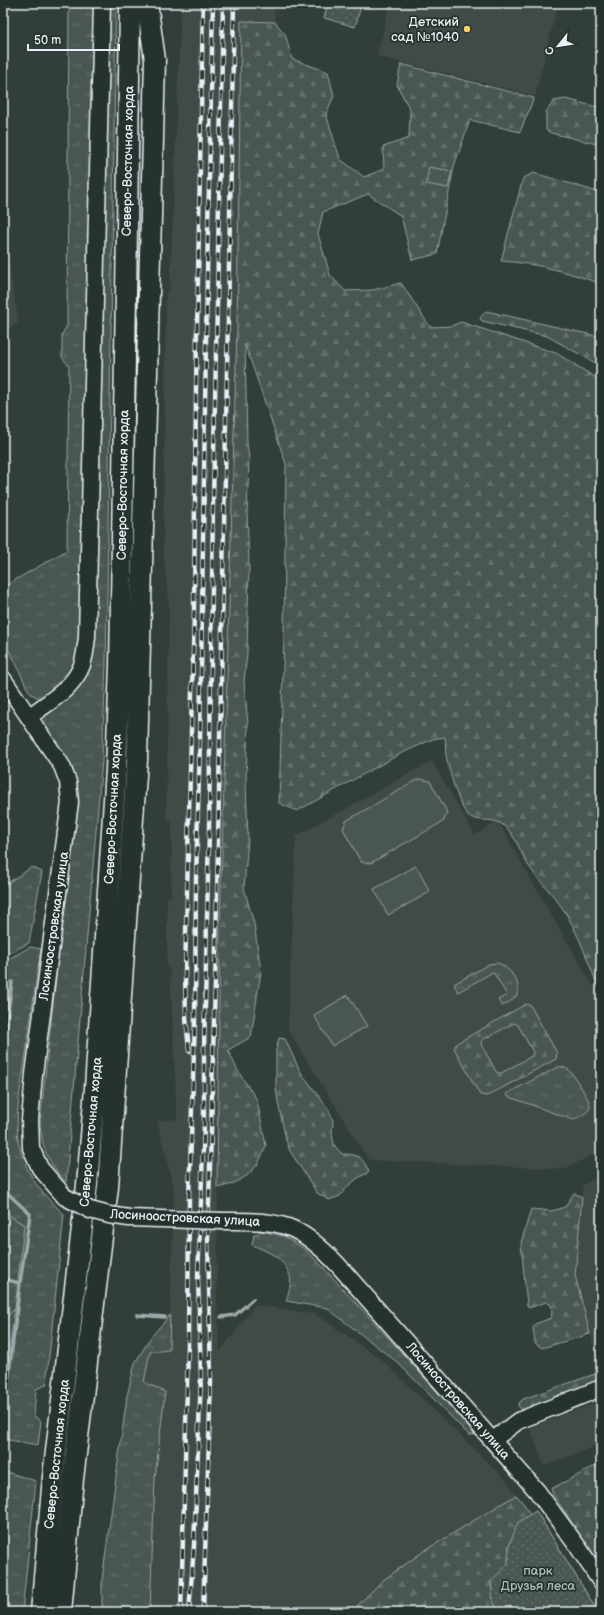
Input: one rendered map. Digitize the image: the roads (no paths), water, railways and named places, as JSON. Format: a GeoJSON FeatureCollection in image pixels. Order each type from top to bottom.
{"type":"FeatureCollection","features":[{"type":"Feature","properties":{"kind":"main road","name":"Северо-Восточная хорда"},"geometry":{"type":"LineString","coordinates":[[41,1612],[53,1477],[87,1185],[95,1096],[116,770],[121,619],[128,230],[130,3]]}},
{"type":"Feature","properties":{"kind":"main road","name":"Северо-Восточная хорда"},"geometry":{"type":"LineString","coordinates":[[61,1612],[73,1479],[108,1187],[136,773],[154,60],[147,3]]}},
{"type":"Feature","properties":{"kind":"street"},"geometry":{"type":"LineString","coordinates":[[29,716],[64,691],[72,682],[83,664],[87,637],[102,3]]}},
{"type":"Feature","properties":{"kind":"street","name":"Северо-Восточная хорда"},"geometry":{"type":"LineString","coordinates":[[154,60],[155,3]]}},
{"type":"Feature","properties":{"kind":"street","name":"Лосиноостровская улица"},"geometry":{"type":"LineString","coordinates":[[3,679],[62,766],[68,782],[70,802],[34,1074],[30,1120],[31,1148],[40,1168],[65,1198],[90,1210],[109,1216],[129,1218],[263,1222],[288,1227],[323,1250],[338,1264],[537,1491],[578,1547],[601,1582]]}},
{"type":"Feature","properties":{"kind":"street"},"geometry":{"type":"LineString","coordinates":[[493,1440],[518,1421],[601,1388]]}},
{"type":"Feature","properties":{"kind":"waterway"},"geometry":{"type":"LineString","coordinates":[[3,1052],[12,982]]}},
{"type":"Feature","properties":{"kind":"waterway"},"geometry":{"type":"LineString","coordinates":[[3,1189],[30,1214],[3,1414]]}},
{"type":"Feature","properties":{"kind":"waterway"},"geometry":{"type":"LineString","coordinates":[[3,1279],[20,1283]]}},
{"type":"Feature","properties":{"kind":"waterway"},"geometry":{"type":"LineString","coordinates":[[221,1317],[235,1315],[253,1299]]}},
{"type":"Feature","properties":{"kind":"waterway"},"geometry":{"type":"LineString","coordinates":[[137,1315],[165,1317]]}},
{"type":"Feature","properties":{"kind":"railway"},"geometry":{"type":"LineString","coordinates":[[189,1051],[186,1017],[185,975],[194,611],[196,388],[203,3]]}},
{"type":"Feature","properties":{"kind":"railway"},"geometry":{"type":"LineString","coordinates":[[181,1612],[188,1348],[189,1198],[195,1020],[196,879],[200,741],[207,275],[213,3]]}},
{"type":"Feature","properties":{"kind":"railway"},"geometry":{"type":"LineString","coordinates":[[189,1612],[194,1546],[201,1378],[198,1278],[204,1125],[213,503],[223,3]]}},
{"type":"Feature","properties":{"kind":"railway"},"geometry":{"type":"LineString","coordinates":[[203,1612],[211,1381],[208,1239],[216,947],[234,3]]}},
{"type":"Feature","properties":{"kind":"place","name":"Детский сад №1040"},"geometry":{"type":"Point","coordinates":[467,29]}},
{"type":"Feature","properties":{"kind":"park label","name":"парк Друзья леса"},"geometry":{"type":"Point","coordinates":[538,1578]}}]}
